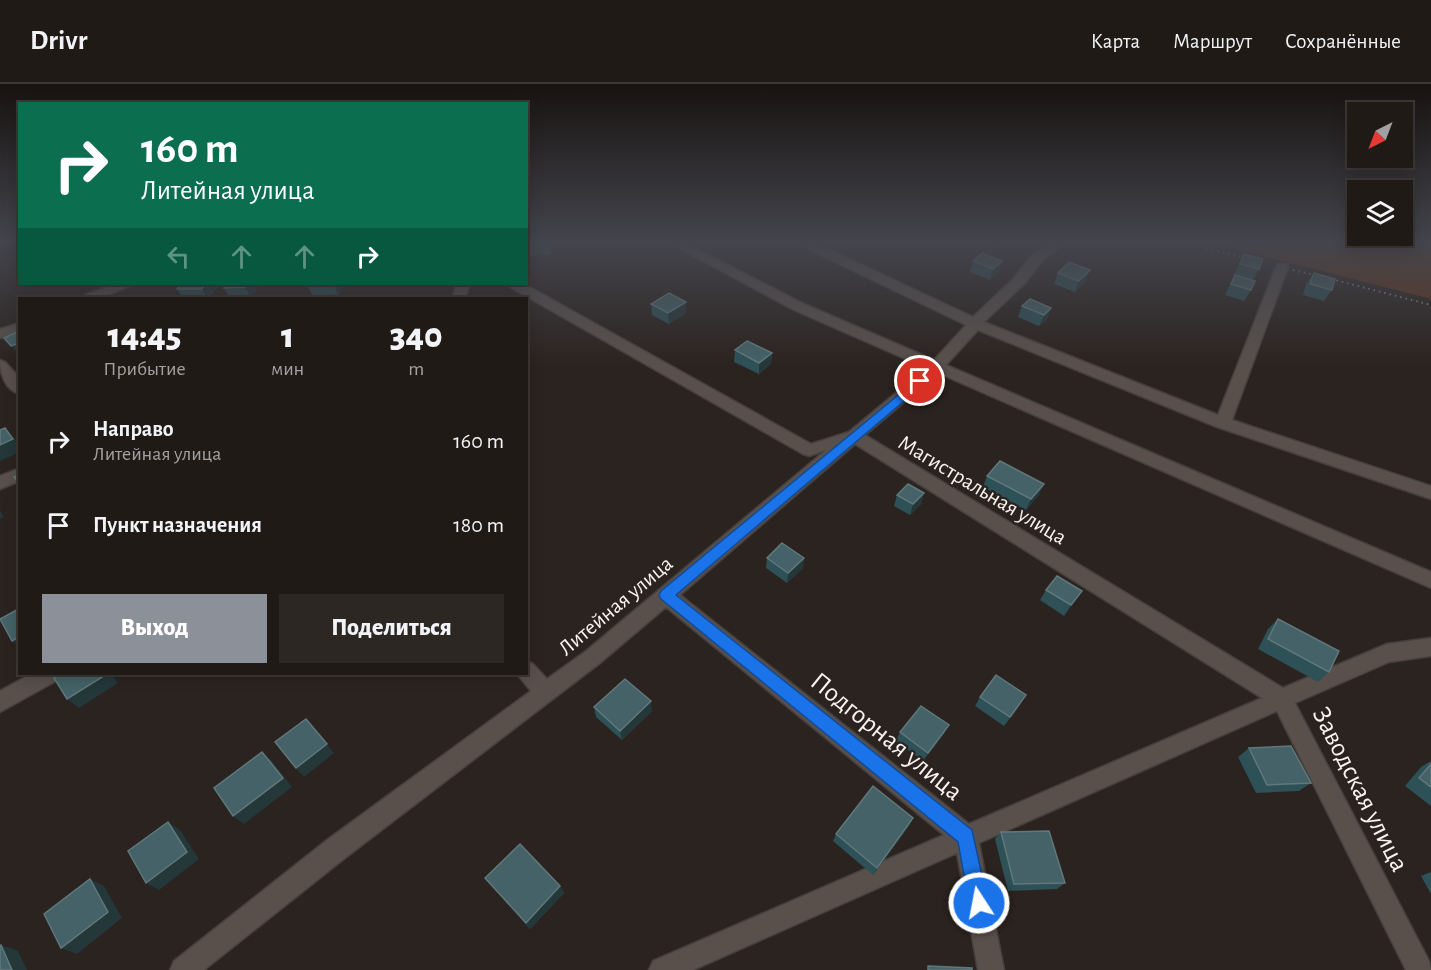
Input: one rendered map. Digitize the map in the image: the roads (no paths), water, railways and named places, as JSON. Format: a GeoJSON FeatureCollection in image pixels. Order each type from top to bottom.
{"type":"FeatureCollection","features":[{"type":"Feature","properties":{"kind":"street"},"geometry":{"type":"LineString","coordinates":[[754,283],[800,307],[936,367],[1431,580]]}},
{"type":"Feature","properties":{"kind":"street"},"geometry":{"type":"LineString","coordinates":[[891,283],[976,324],[1223,423],[1431,493]]}},
{"type":"Feature","properties":{"kind":"street","name":"Литейная улица"},"geometry":{"type":"LineString","coordinates":[[183,970],[336,849],[593,657],[936,367],[992,305],[1016,283]]}},
{"type":"Feature","properties":{"kind":"street"},"geometry":{"type":"LineString","coordinates":[[1223,423],[1276,283]]}},
{"type":"Feature","properties":{"kind":"street"},"geometry":{"type":"LineString","coordinates":[[93,297],[124,285]]}},
{"type":"Feature","properties":{"kind":"street"},"geometry":{"type":"LineString","coordinates":[[517,285],[809,450],[854,436]]}},
{"type":"Feature","properties":{"kind":"street"},"geometry":{"type":"LineString","coordinates":[[0,334],[18,328]]}},
{"type":"Feature","properties":{"kind":"street"},"geometry":{"type":"LineString","coordinates":[[0,365],[18,387]]}},
{"type":"Feature","properties":{"kind":"street","name":"Магистральная улица"},"geometry":{"type":"LineString","coordinates":[[854,436],[1282,699]]}},
{"type":"Feature","properties":{"kind":"street"},"geometry":{"type":"LineString","coordinates":[[0,483],[18,475]]}},
{"type":"Feature","properties":{"kind":"street","name":"Подгорная улица"},"geometry":{"type":"LineString","coordinates":[[666,595],[966,837],[992,970]]}},
{"type":"Feature","properties":{"kind":"street"},"geometry":{"type":"LineString","coordinates":[[662,970],[1387,653],[1431,647]]}},
{"type":"Feature","properties":{"kind":"street"},"geometry":{"type":"LineString","coordinates":[[528,672],[546,692]]}},
{"type":"Feature","properties":{"kind":"street"},"geometry":{"type":"LineString","coordinates":[[0,702],[47,675]]}},
{"type":"Feature","properties":{"kind":"street","name":"Заводская улица"},"geometry":{"type":"LineString","coordinates":[[1282,699],[1420,970]]}}]}
